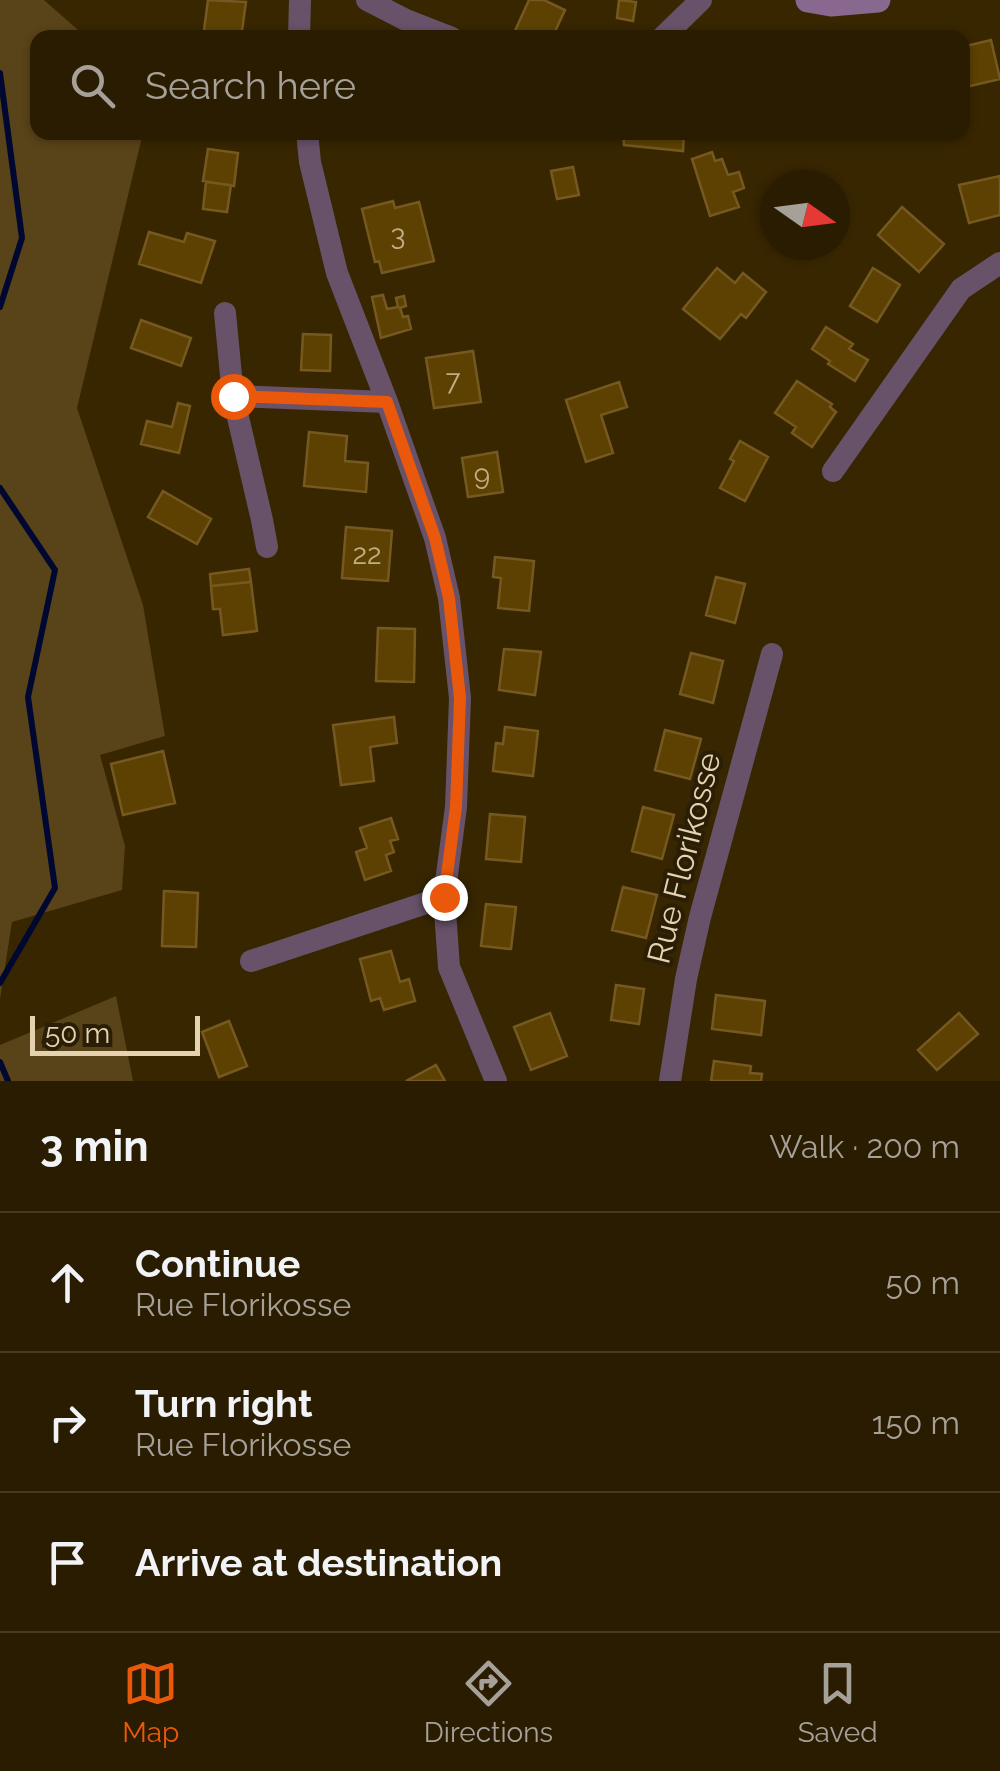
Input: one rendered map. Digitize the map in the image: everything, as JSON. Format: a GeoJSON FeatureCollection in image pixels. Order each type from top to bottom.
{"type":"FeatureCollection","features":[{"type":"Feature","properties":{"kind":"main road"},"geometry":{"type":"LineString","coordinates":[[808,0],[831,4],[878,0]]}},
{"type":"Feature","properties":{"kind":"street"},"geometry":{"type":"LineString","coordinates":[[299,30],[300,0]]}},
{"type":"Feature","properties":{"kind":"street"},"geometry":{"type":"LineString","coordinates":[[367,0],[432,30]]}},
{"type":"Feature","properties":{"kind":"street"},"geometry":{"type":"LineString","coordinates":[[670,30],[701,0]]}},
{"type":"Feature","properties":{"kind":"street"},"geometry":{"type":"LineString","coordinates":[[308,140],[337,273],[435,538],[449,598],[460,698],[456,807],[444,897],[449,967],[496,1081]]}},
{"type":"Feature","properties":{"kind":"street"},"geometry":{"type":"LineString","coordinates":[[833,472],[962,289],[1000,263]]}},
{"type":"Feature","properties":{"kind":"street"},"geometry":{"type":"LineString","coordinates":[[226,312],[233,396],[266,547]]}},
{"type":"Feature","properties":{"kind":"street"},"geometry":{"type":"LineString","coordinates":[[233,396],[387,402]]}},
{"type":"Feature","properties":{"kind":"street","name":"Rue Florikosse"},"geometry":{"type":"LineString","coordinates":[[670,1081],[700,917],[772,654]]}},
{"type":"Feature","properties":{"kind":"street"},"geometry":{"type":"LineString","coordinates":[[251,961],[444,897]]}},
{"type":"Feature","properties":{"kind":"shaded area"},"geometry":{"type":"Polygon","coordinates":[[[0,0],[44,0],[78,30],[30,30],[30,140],[141,140],[77,408],[143,605],[165,736],[100,755],[125,846],[122,890],[12,922],[0,999],[0,0]]]}},
{"type":"Feature","properties":{"kind":"shaded area"},"geometry":{"type":"Polygon","coordinates":[[[116,996],[133,1081],[0,1081],[0,1045],[116,996]]]}},
{"type":"Feature","properties":{"kind":"building"},"geometry":{"type":"Polygon","coordinates":[[[208,0],[246,2],[242,30],[204,30],[208,0]]]}},
{"type":"Feature","properties":{"kind":"building"},"geometry":{"type":"Polygon","coordinates":[[[529,0],[544,0],[565,10],[556,30],[515,30],[529,0]]]}},
{"type":"Feature","properties":{"kind":"building"},"geometry":{"type":"Polygon","coordinates":[[[619,0],[636,2],[633,21],[617,18],[619,0]]]}},
{"type":"Feature","properties":{"kind":"building"},"geometry":{"type":"Polygon","coordinates":[[[991,40],[1000,79],[970,86],[970,45],[991,40]]]}},
{"type":"Feature","properties":{"kind":"building"},"geometry":{"type":"Polygon","coordinates":[[[624,140],[684,140],[683,151],[624,145],[624,140]]]}},
{"type":"Feature","properties":{"kind":"building"},"geometry":{"type":"Polygon","coordinates":[[[208,149],[238,153],[234,186],[203,181],[208,149]]]}},
{"type":"Feature","properties":{"kind":"building"},"geometry":{"type":"Polygon","coordinates":[[[712,152],[715,161],[722,159],[728,175],[739,172],[744,188],[733,192],[739,207],[710,216],[692,159],[712,152]]]}},
{"type":"Feature","properties":{"kind":"building"},"geometry":{"type":"Polygon","coordinates":[[[573,167],[579,195],[557,199],[551,171],[573,167]]]}},
{"type":"Feature","properties":{"kind":"building"},"geometry":{"type":"Polygon","coordinates":[[[1000,176],[1000,215],[969,223],[959,185],[1000,176]]]}},
{"type":"Feature","properties":{"kind":"building"},"geometry":{"type":"Polygon","coordinates":[[[206,182],[231,185],[227,212],[203,209],[206,182]]]}},
{"type":"Feature","properties":{"kind":"building"},"geometry":{"type":"Polygon","coordinates":[[[393,201],[395,208],[419,202],[434,261],[382,273],[379,261],[375,262],[362,209],[393,201]]]}},
{"type":"Feature","properties":{"kind":"building"},"geometry":{"type":"Polygon","coordinates":[[[902,207],[944,244],[919,272],[878,235],[902,207]]]}},
{"type":"Feature","properties":{"kind":"building"},"geometry":{"type":"Polygon","coordinates":[[[149,232],[184,242],[187,233],[215,241],[201,283],[139,264],[149,232]]]}},
{"type":"Feature","properties":{"kind":"building"},"geometry":{"type":"Polygon","coordinates":[[[717,268],[735,283],[743,273],[766,292],[746,318],[741,314],[720,339],[683,309],[717,268]]]}},
{"type":"Feature","properties":{"kind":"building"},"geometry":{"type":"Polygon","coordinates":[[[873,268],[900,285],[877,322],[850,306],[873,268]]]}},
{"type":"Feature","properties":{"kind":"building"},"geometry":{"type":"Polygon","coordinates":[[[383,295],[387,309],[398,307],[396,298],[404,296],[406,306],[400,308],[403,317],[408,316],[411,329],[381,338],[372,297],[383,295]]]}},
{"type":"Feature","properties":{"kind":"building"},"geometry":{"type":"Polygon","coordinates":[[[141,320],[191,338],[181,366],[131,348],[141,320]]]}},
{"type":"Feature","properties":{"kind":"building"},"geometry":{"type":"Polygon","coordinates":[[[826,327],[853,344],[849,349],[868,360],[855,381],[812,349],[826,327]]]}},
{"type":"Feature","properties":{"kind":"building"},"geometry":{"type":"Polygon","coordinates":[[[303,334],[331,335],[330,371],[301,370],[303,334]]]}},
{"type":"Feature","properties":{"kind":"building"},"geometry":{"type":"Polygon","coordinates":[[[473,351],[481,402],[434,408],[426,358],[473,351]]]}},
{"type":"Feature","properties":{"kind":"building"},"geometry":{"type":"Polygon","coordinates":[[[797,381],[832,404],[830,407],[836,412],[812,447],[792,433],[796,427],[775,413],[797,381]]]}},
{"type":"Feature","properties":{"kind":"building"},"geometry":{"type":"Polygon","coordinates":[[[619,382],[627,407],[601,415],[613,453],[586,462],[566,400],[619,382]]]}},
{"type":"Feature","properties":{"kind":"building"},"geometry":{"type":"Polygon","coordinates":[[[178,403],[190,406],[179,453],[141,444],[147,421],[172,427],[178,403]]]}},
{"type":"Feature","properties":{"kind":"building"},"geometry":{"type":"Polygon","coordinates":[[[309,432],[347,436],[345,461],[368,463],[366,492],[304,486],[309,432]]]}},
{"type":"Feature","properties":{"kind":"building"},"geometry":{"type":"Polygon","coordinates":[[[740,441],[768,457],[745,501],[720,488],[740,441]]]}},
{"type":"Feature","properties":{"kind":"building"},"geometry":{"type":"Polygon","coordinates":[[[497,452],[503,492],[468,497],[462,458],[497,452]]]}},
{"type":"Feature","properties":{"kind":"building"},"geometry":{"type":"Polygon","coordinates":[[[163,491],[211,519],[197,544],[148,517],[163,491]]]}},
{"type":"Feature","properties":{"kind":"building"},"geometry":{"type":"Polygon","coordinates":[[[346,527],[392,531],[388,581],[342,578],[346,527]]]}},
{"type":"Feature","properties":{"kind":"building"},"geometry":{"type":"Polygon","coordinates":[[[495,557],[534,561],[529,611],[498,608],[501,578],[493,577],[495,557]]]}},
{"type":"Feature","properties":{"kind":"building"},"geometry":{"type":"Polygon","coordinates":[[[249,569],[251,582],[211,586],[210,574],[249,569]]]}},
{"type":"Feature","properties":{"kind":"building"},"geometry":{"type":"Polygon","coordinates":[[[716,577],[745,584],[735,623],[706,615],[716,577]]]}},
{"type":"Feature","properties":{"kind":"building"},"geometry":{"type":"Polygon","coordinates":[[[251,582],[257,631],[223,635],[220,609],[213,609],[211,586],[251,582]]]}},
{"type":"Feature","properties":{"kind":"building"},"geometry":{"type":"Polygon","coordinates":[[[378,628],[415,629],[414,682],[376,681],[378,628]]]}},
{"type":"Feature","properties":{"kind":"building"},"geometry":{"type":"Polygon","coordinates":[[[504,649],[541,652],[535,695],[499,690],[504,649]]]}},
{"type":"Feature","properties":{"kind":"building"},"geometry":{"type":"Polygon","coordinates":[[[691,653],[723,661],[713,703],[680,694],[691,653]]]}},
{"type":"Feature","properties":{"kind":"building"},"geometry":{"type":"Polygon","coordinates":[[[394,717],[397,743],[370,747],[374,781],[341,785],[333,725],[394,717]]]}},
{"type":"Feature","properties":{"kind":"building"},"geometry":{"type":"Polygon","coordinates":[[[505,727],[538,731],[533,776],[493,771],[496,743],[503,744],[505,727]]]}},
{"type":"Feature","properties":{"kind":"building"},"geometry":{"type":"Polygon","coordinates":[[[665,730],[701,739],[690,779],[655,770],[665,730]]]}},
{"type":"Feature","properties":{"kind":"building"},"geometry":{"type":"Polygon","coordinates":[[[163,751],[175,803],[123,815],[111,764],[163,751]]]}},
{"type":"Feature","properties":{"kind":"building"},"geometry":{"type":"Polygon","coordinates":[[[643,807],[674,815],[662,859],[632,851],[643,807]]]}},
{"type":"Feature","properties":{"kind":"building"},"geometry":{"type":"Polygon","coordinates":[[[490,814],[525,817],[521,862],[486,859],[490,814]]]}},
{"type":"Feature","properties":{"kind":"building"},"geometry":{"type":"Polygon","coordinates":[[[391,818],[398,839],[390,841],[394,852],[386,855],[391,871],[365,880],[356,852],[367,848],[360,828],[391,818]]]}},
{"type":"Feature","properties":{"kind":"building"},"geometry":{"type":"Polygon","coordinates":[[[623,887],[657,895],[646,938],[612,930],[623,887]]]}},
{"type":"Feature","properties":{"kind":"building"},"geometry":{"type":"Polygon","coordinates":[[[164,891],[198,893],[196,947],[162,946],[164,891]]]}},
{"type":"Feature","properties":{"kind":"building"},"geometry":{"type":"Polygon","coordinates":[[[486,904],[516,907],[511,949],[481,946],[486,904]]]}},
{"type":"Feature","properties":{"kind":"building"},"geometry":{"type":"Polygon","coordinates":[[[391,951],[400,982],[409,979],[415,1001],[384,1010],[380,998],[371,1001],[360,959],[391,951]]]}},
{"type":"Feature","properties":{"kind":"building"},"geometry":{"type":"Polygon","coordinates":[[[616,985],[644,989],[639,1024],[611,1020],[616,985]]]}},
{"type":"Feature","properties":{"kind":"building"},"geometry":{"type":"Polygon","coordinates":[[[716,995],[765,1001],[761,1035],[712,1029],[716,995]]]}},
{"type":"Feature","properties":{"kind":"building"},"geometry":{"type":"Polygon","coordinates":[[[550,1013],[567,1056],[531,1070],[514,1027],[550,1013]]]}},
{"type":"Feature","properties":{"kind":"building"},"geometry":{"type":"Polygon","coordinates":[[[959,1013],[978,1034],[937,1070],[918,1050],[959,1013]]]}},
{"type":"Feature","properties":{"kind":"building"},"geometry":{"type":"Polygon","coordinates":[[[229,1021],[247,1066],[219,1077],[202,1032],[229,1021]]]}},
{"type":"Feature","properties":{"kind":"building"},"geometry":{"type":"Polygon","coordinates":[[[714,1061],[751,1066],[750,1073],[762,1074],[761,1081],[711,1081],[714,1061]]]}},
{"type":"Feature","properties":{"kind":"building"},"geometry":{"type":"Polygon","coordinates":[[[436,1065],[445,1081],[406,1081],[436,1065]]]}},
{"type":"Feature","properties":{"kind":"waterway"},"geometry":{"type":"LineString","coordinates":[[0,73],[22,238],[0,307]]}},
{"type":"Feature","properties":{"kind":"waterway"},"geometry":{"type":"LineString","coordinates":[[0,488],[55,570],[28,697],[55,888],[0,983]]}},
{"type":"Feature","properties":{"kind":"waterway"},"geometry":{"type":"LineString","coordinates":[[0,1062],[8,1081]]}},
{"type":"Feature","properties":{"kind":"route"},"geometry":{"type":"LineString","coordinates":[[233,396],[387,402],[435,538],[449,598],[460,698],[456,807],[444,897]]}}]}
